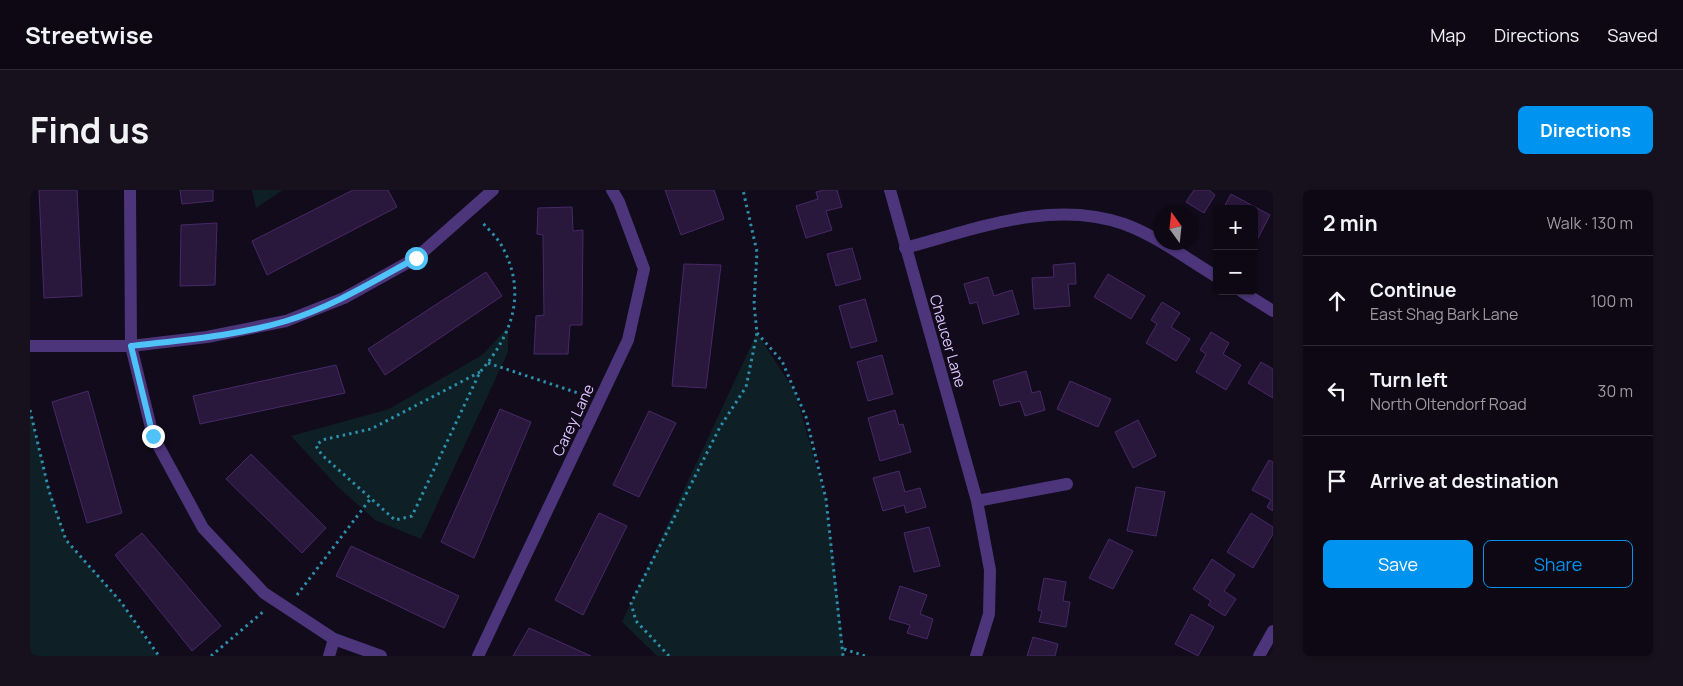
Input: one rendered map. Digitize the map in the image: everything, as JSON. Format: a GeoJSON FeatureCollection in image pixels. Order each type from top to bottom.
{"type":"FeatureCollection","features":[{"type":"Feature","properties":{"kind":"street"},"geometry":{"type":"LineString","coordinates":[[130,190],[131,346],[153,436],[203,528],[264,593],[334,639],[381,656]]}},
{"type":"Feature","properties":{"kind":"street"},"geometry":{"type":"LineString","coordinates":[[30,346],[131,346],[208,337],[286,321],[335,301],[416,258],[472,211],[493,190]]}},
{"type":"Feature","properties":{"kind":"street","name":"Carey Lane"},"geometry":{"type":"LineString","coordinates":[[478,656],[628,340],[644,269],[620,202],[612,190]]}},
{"type":"Feature","properties":{"kind":"street","name":"Chaucer Lane"},"geometry":{"type":"LineString","coordinates":[[890,190],[977,501],[990,570],[989,614],[976,656]]}},
{"type":"Feature","properties":{"kind":"street"},"geometry":{"type":"LineString","coordinates":[[905,248],[1021,218],[1065,213],[1124,224],[1163,244],[1213,274]]}},
{"type":"Feature","properties":{"kind":"street"},"geometry":{"type":"LineString","coordinates":[[1247,295],[1273,311]]}},
{"type":"Feature","properties":{"kind":"street"},"geometry":{"type":"LineString","coordinates":[[977,501],[1067,484]]}},
{"type":"Feature","properties":{"kind":"street"},"geometry":{"type":"LineString","coordinates":[[1259,656],[1273,631]]}},
{"type":"Feature","properties":{"kind":"street"},"geometry":{"type":"LineString","coordinates":[[329,656],[334,639]]}},
{"type":"Feature","properties":{"kind":"path"},"geometry":{"type":"LineString","coordinates":[[669,656],[636,621],[631,602],[720,427],[746,387],[757,333],[754,304],[757,252],[743,190]]}},
{"type":"Feature","properties":{"kind":"path"},"geometry":{"type":"LineString","coordinates":[[472,211],[503,246],[513,273],[516,294],[514,311],[497,352],[480,372],[371,429],[322,440],[316,446],[322,455],[395,520],[412,516],[480,372]]}},
{"type":"Feature","properties":{"kind":"path"},"geometry":{"type":"LineString","coordinates":[[757,333],[782,361],[806,418],[826,500],[844,649],[843,656]]}},
{"type":"Feature","properties":{"kind":"path"},"geometry":{"type":"LineString","coordinates":[[488,364],[564,387],[600,401]]}},
{"type":"Feature","properties":{"kind":"path"},"geometry":{"type":"LineString","coordinates":[[30,410],[49,491],[66,540],[121,602],[157,655]]}},
{"type":"Feature","properties":{"kind":"path"},"geometry":{"type":"LineString","coordinates":[[287,608],[371,498]]}},
{"type":"Feature","properties":{"kind":"path"},"geometry":{"type":"LineString","coordinates":[[211,656],[275,600]]}},
{"type":"Feature","properties":{"kind":"path"},"geometry":{"type":"LineString","coordinates":[[844,649],[866,656]]}},
{"type":"Feature","properties":{"kind":"shaded area"},"geometry":{"type":"Polygon","coordinates":[[[252,190],[283,190],[256,208],[252,190]]]}},
{"type":"Feature","properties":{"kind":"shaded area"},"geometry":{"type":"Polygon","coordinates":[[[508,327],[508,352],[421,539],[375,520],[337,486],[291,436],[389,409],[482,355],[508,327]]]}},
{"type":"Feature","properties":{"kind":"shaded area"},"geometry":{"type":"Polygon","coordinates":[[[757,333],[795,392],[826,499],[844,649],[843,656],[657,656],[622,622],[757,333]]]}},
{"type":"Feature","properties":{"kind":"shaded area"},"geometry":{"type":"Polygon","coordinates":[[[30,409],[44,470],[66,540],[121,602],[156,654],[161,656],[30,656],[30,409]]]}},
{"type":"Feature","properties":{"kind":"building"},"geometry":{"type":"Polygon","coordinates":[[[39,190],[77,190],[82,296],[44,298],[39,190]]]}},
{"type":"Feature","properties":{"kind":"building"},"geometry":{"type":"Polygon","coordinates":[[[180,190],[213,190],[213,201],[182,204],[180,190]]]}},
{"type":"Feature","properties":{"kind":"building"},"geometry":{"type":"Polygon","coordinates":[[[353,190],[388,190],[397,207],[267,275],[252,241],[353,190]]]}},
{"type":"Feature","properties":{"kind":"building"},"geometry":{"type":"Polygon","coordinates":[[[665,190],[714,190],[724,219],[681,235],[665,190]]]}},
{"type":"Feature","properties":{"kind":"building"},"geometry":{"type":"Polygon","coordinates":[[[837,190],[842,207],[826,211],[832,230],[806,238],[796,206],[818,199],[816,192],[837,190]]]}},
{"type":"Feature","properties":{"kind":"building"},"geometry":{"type":"Polygon","coordinates":[[[1194,190],[1209,190],[1215,195],[1204,213],[1198,209],[1198,205],[1191,205],[1186,202],[1194,190]]]}},
{"type":"Feature","properties":{"kind":"building"},"geometry":{"type":"Polygon","coordinates":[[[1231,194],[1251,205],[1225,205],[1231,194]]]}},
{"type":"Feature","properties":{"kind":"building"},"geometry":{"type":"Polygon","coordinates":[[[572,207],[573,231],[583,230],[582,325],[570,325],[568,354],[534,354],[536,316],[544,315],[543,235],[537,234],[538,208],[572,207]]]}},
{"type":"Feature","properties":{"kind":"building"},"geometry":{"type":"Polygon","coordinates":[[[1258,209],[1270,215],[1258,238],[1258,209]]]}},
{"type":"Feature","properties":{"kind":"building"},"geometry":{"type":"Polygon","coordinates":[[[217,223],[215,285],[180,286],[181,225],[217,223]]]}},
{"type":"Feature","properties":{"kind":"building"},"geometry":{"type":"Polygon","coordinates":[[[852,248],[861,279],[836,286],[827,254],[852,248]]]}},
{"type":"Feature","properties":{"kind":"building"},"geometry":{"type":"Polygon","coordinates":[[[1075,263],[1076,284],[1068,284],[1070,306],[1034,309],[1032,278],[1054,277],[1053,265],[1075,263]]]}},
{"type":"Feature","properties":{"kind":"building"},"geometry":{"type":"Polygon","coordinates":[[[684,264],[721,265],[706,388],[672,386],[684,264]]]}},
{"type":"Feature","properties":{"kind":"building"},"geometry":{"type":"Polygon","coordinates":[[[486,272],[502,296],[385,375],[368,349],[486,272]]]}},
{"type":"Feature","properties":{"kind":"building"},"geometry":{"type":"Polygon","coordinates":[[[1108,274],[1145,296],[1131,319],[1094,297],[1108,274]]]}},
{"type":"Feature","properties":{"kind":"building"},"geometry":{"type":"Polygon","coordinates":[[[988,277],[994,296],[1012,290],[1019,314],[983,324],[977,302],[970,304],[964,284],[988,277]]]}},
{"type":"Feature","properties":{"kind":"building"},"geometry":{"type":"Polygon","coordinates":[[[865,299],[877,341],[851,348],[839,306],[865,299]]]}},
{"type":"Feature","properties":{"kind":"building"},"geometry":{"type":"Polygon","coordinates":[[[1162,302],[1180,313],[1171,327],[1190,339],[1176,361],[1146,343],[1157,324],[1151,320],[1162,302]]]}},
{"type":"Feature","properties":{"kind":"building"},"geometry":{"type":"Polygon","coordinates":[[[1211,332],[1229,343],[1223,354],[1241,365],[1226,390],[1196,372],[1206,354],[1200,350],[1211,332]]]}},
{"type":"Feature","properties":{"kind":"building"},"geometry":{"type":"Polygon","coordinates":[[[882,355],[893,394],[868,401],[857,362],[882,355]]]}},
{"type":"Feature","properties":{"kind":"building"},"geometry":{"type":"Polygon","coordinates":[[[1261,362],[1273,369],[1273,398],[1248,383],[1261,362]]]}},
{"type":"Feature","properties":{"kind":"building"},"geometry":{"type":"Polygon","coordinates":[[[336,365],[345,393],[200,424],[193,396],[336,365]]]}},
{"type":"Feature","properties":{"kind":"building"},"geometry":{"type":"Polygon","coordinates":[[[1026,371],[1032,393],[1040,391],[1045,410],[1025,416],[1020,401],[1000,406],[993,381],[1026,371]]]}},
{"type":"Feature","properties":{"kind":"building"},"geometry":{"type":"Polygon","coordinates":[[[1070,381],[1111,399],[1098,427],[1057,409],[1070,381]]]}},
{"type":"Feature","properties":{"kind":"building"},"geometry":{"type":"Polygon","coordinates":[[[88,391],[122,513],[87,523],[52,402],[88,391]]]}},
{"type":"Feature","properties":{"kind":"building"},"geometry":{"type":"Polygon","coordinates":[[[500,409],[531,422],[474,558],[441,542],[500,409]]]}},
{"type":"Feature","properties":{"kind":"building"},"geometry":{"type":"Polygon","coordinates":[[[895,410],[899,425],[903,424],[911,452],[880,461],[868,418],[895,410]]]}},
{"type":"Feature","properties":{"kind":"building"},"geometry":{"type":"Polygon","coordinates":[[[649,411],[676,423],[639,497],[613,485],[649,411]]]}},
{"type":"Feature","properties":{"kind":"building"},"geometry":{"type":"Polygon","coordinates":[[[1138,420],[1156,456],[1133,468],[1115,432],[1138,420]]]}},
{"type":"Feature","properties":{"kind":"building"},"geometry":{"type":"Polygon","coordinates":[[[251,454],[326,528],[302,553],[226,479],[251,454]]]}},
{"type":"Feature","properties":{"kind":"building"},"geometry":{"type":"Polygon","coordinates":[[[1269,460],[1273,462],[1273,511],[1267,507],[1271,500],[1252,490],[1269,460]]]}},
{"type":"Feature","properties":{"kind":"building"},"geometry":{"type":"Polygon","coordinates":[[[899,471],[905,492],[920,488],[926,507],[906,513],[904,505],[883,511],[873,478],[899,471]]]}},
{"type":"Feature","properties":{"kind":"building"},"geometry":{"type":"Polygon","coordinates":[[[1136,487],[1165,492],[1156,536],[1127,531],[1136,487]]]}},
{"type":"Feature","properties":{"kind":"building"},"geometry":{"type":"Polygon","coordinates":[[[599,513],[627,526],[583,615],[555,600],[599,513]]]}},
{"type":"Feature","properties":{"kind":"building"},"geometry":{"type":"Polygon","coordinates":[[[1251,513],[1273,527],[1273,534],[1253,568],[1227,552],[1251,513]]]}},
{"type":"Feature","properties":{"kind":"building"},"geometry":{"type":"Polygon","coordinates":[[[929,527],[940,566],[914,572],[904,533],[929,527]]]}},
{"type":"Feature","properties":{"kind":"building"},"geometry":{"type":"Polygon","coordinates":[[[142,533],[221,626],[192,651],[115,555],[142,533]]]}},
{"type":"Feature","properties":{"kind":"building"},"geometry":{"type":"Polygon","coordinates":[[[1109,539],[1133,551],[1113,589],[1089,578],[1109,539]]]}},
{"type":"Feature","properties":{"kind":"building"},"geometry":{"type":"Polygon","coordinates":[[[351,546],[459,596],[444,628],[336,576],[351,546]]]}},
{"type":"Feature","properties":{"kind":"building"},"geometry":{"type":"Polygon","coordinates":[[[1212,559],[1235,575],[1224,591],[1236,599],[1225,616],[1208,605],[1211,601],[1193,589],[1212,559]]]}},
{"type":"Feature","properties":{"kind":"building"},"geometry":{"type":"Polygon","coordinates":[[[1044,578],[1066,582],[1063,601],[1070,602],[1066,627],[1039,622],[1042,611],[1038,610],[1044,578]]]}},
{"type":"Feature","properties":{"kind":"building"},"geometry":{"type":"Polygon","coordinates":[[[900,586],[927,595],[920,614],[933,619],[927,639],[907,633],[910,625],[889,619],[900,586]]]}},
{"type":"Feature","properties":{"kind":"building"},"geometry":{"type":"Polygon","coordinates":[[[1191,614],[1214,627],[1198,656],[1175,644],[1191,614]]]}},
{"type":"Feature","properties":{"kind":"building"},"geometry":{"type":"Polygon","coordinates":[[[529,628],[591,656],[513,656],[529,628]]]}},
{"type":"Feature","properties":{"kind":"building"},"geometry":{"type":"Polygon","coordinates":[[[1033,637],[1058,644],[1055,656],[1027,656],[1033,637]]]}},
{"type":"Feature","properties":{"kind":"route"},"geometry":{"type":"LineString","coordinates":[[153,436],[131,346],[208,337],[286,321],[344,298],[416,258]]}}]}
